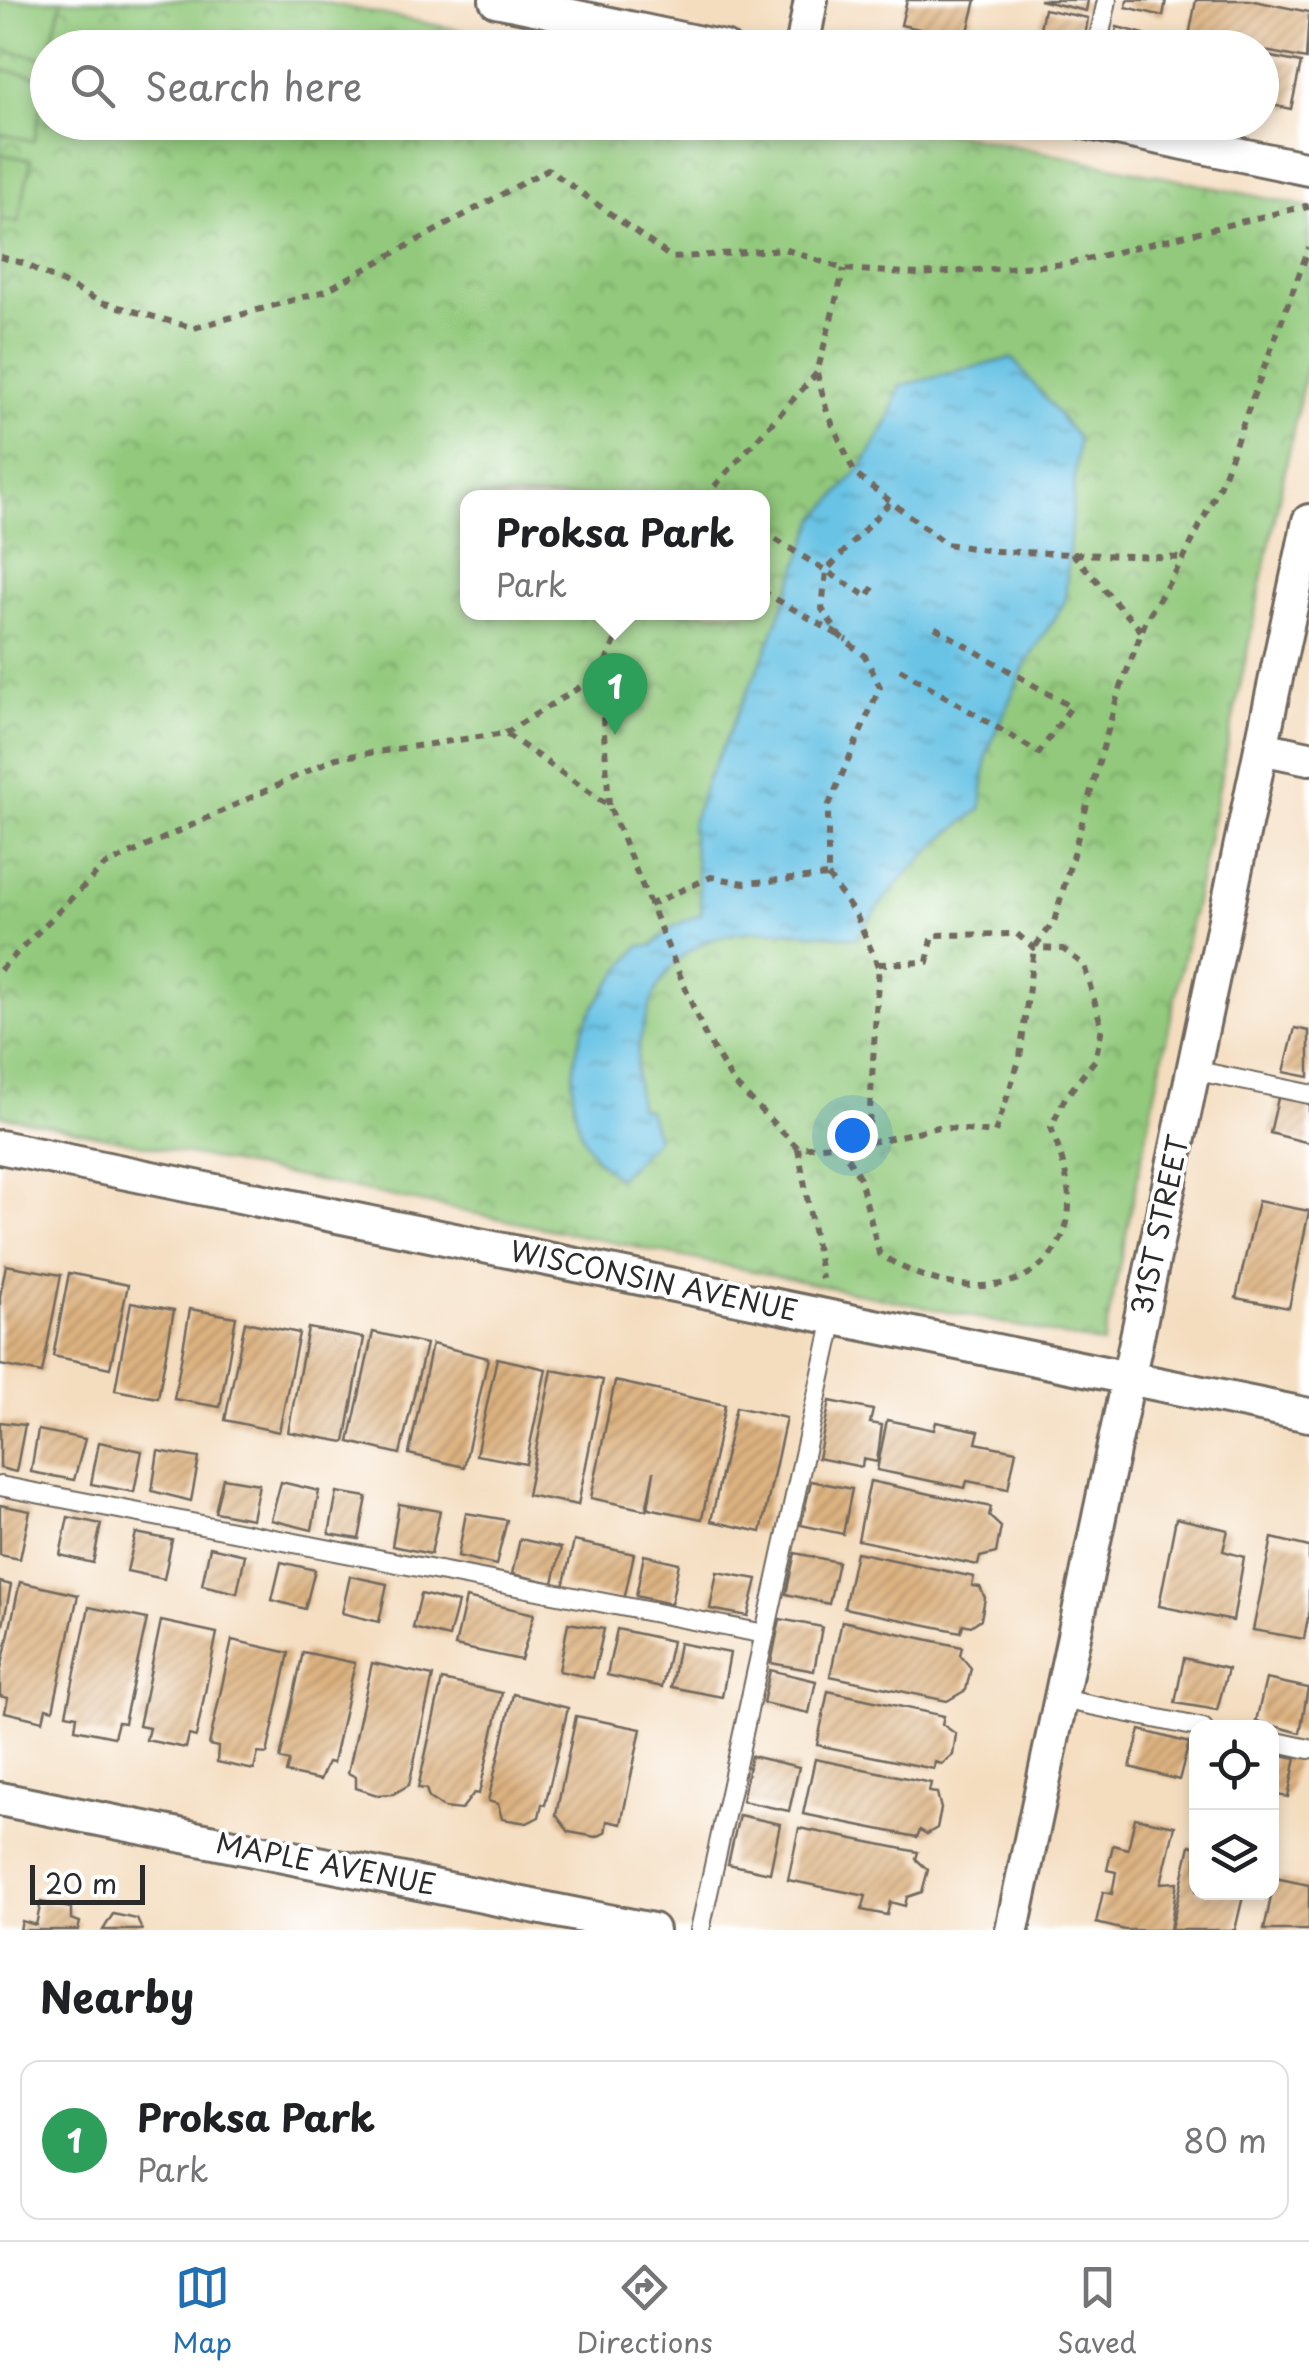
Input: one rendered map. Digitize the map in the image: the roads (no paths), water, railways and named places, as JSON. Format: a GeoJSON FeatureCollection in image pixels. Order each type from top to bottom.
{"type":"FeatureCollection","features":[{"type":"Feature","properties":{"kind":"street"},"geometry":{"type":"LineString","coordinates":[[806,30],[812,0]]}},
{"type":"Feature","properties":{"kind":"street"},"geometry":{"type":"LineString","coordinates":[[506,1],[641,30]]}},
{"type":"Feature","properties":{"kind":"street"},"geometry":{"type":"LineString","coordinates":[[1168,140],[1309,170]]}},
{"type":"Feature","properties":{"kind":"street","name":"31ST STREET"},"geometry":{"type":"LineString","coordinates":[[1012,1930],[1309,521]]}},
{"type":"Feature","properties":{"kind":"street"},"geometry":{"type":"LineString","coordinates":[[1262,748],[1309,758]]}},
{"type":"Feature","properties":{"kind":"street","name":"WISCONSIN AVENUE"},"geometry":{"type":"LineString","coordinates":[[0,1147],[1309,1416]]}},
{"type":"Feature","properties":{"kind":"street","name":"MAPLE AVENUE"},"geometry":{"type":"LineString","coordinates":[[0,1798],[652,1930]]}},
{"type":"Feature","properties":{"kind":"lane"},"geometry":{"type":"LineString","coordinates":[[1101,30],[1107,0]]}},
{"type":"Feature","properties":{"kind":"lane"},"geometry":{"type":"LineString","coordinates":[[1193,1070],[1309,1094]]}},
{"type":"Feature","properties":{"kind":"lane"},"geometry":{"type":"LineString","coordinates":[[700,1930],[834,1318]]}},
{"type":"Feature","properties":{"kind":"lane"},"geometry":{"type":"LineString","coordinates":[[0,1486],[765,1634]]}},
{"type":"Feature","properties":{"kind":"lane"},"geometry":{"type":"LineString","coordinates":[[1061,1699],[1189,1725]]}},
{"type":"Feature","properties":{"kind":"lane"},"geometry":{"type":"LineString","coordinates":[[1279,1743],[1309,1749]]}},
{"type":"Feature","properties":{"kind":"water"},"geometry":{"type":"Polygon","coordinates":[[[1012,358],[1078,439],[1065,601],[1025,665],[987,753],[981,809],[913,868],[857,938],[794,932],[734,934],[707,942],[683,956],[663,978],[649,1009],[637,1058],[639,1107],[648,1110],[657,1138],[618,1178],[601,1164],[580,1128],[573,1086],[579,1043],[597,1003],[639,946],[652,946],[672,927],[702,913],[691,827],[705,785],[766,651],[815,521],[863,465],[889,420],[900,386],[1012,358]]]}},
{"type":"Feature","properties":{"kind":"place","name":"Proksa Park"},"geometry":{"type":"Point","coordinates":[615,735]}}]}
